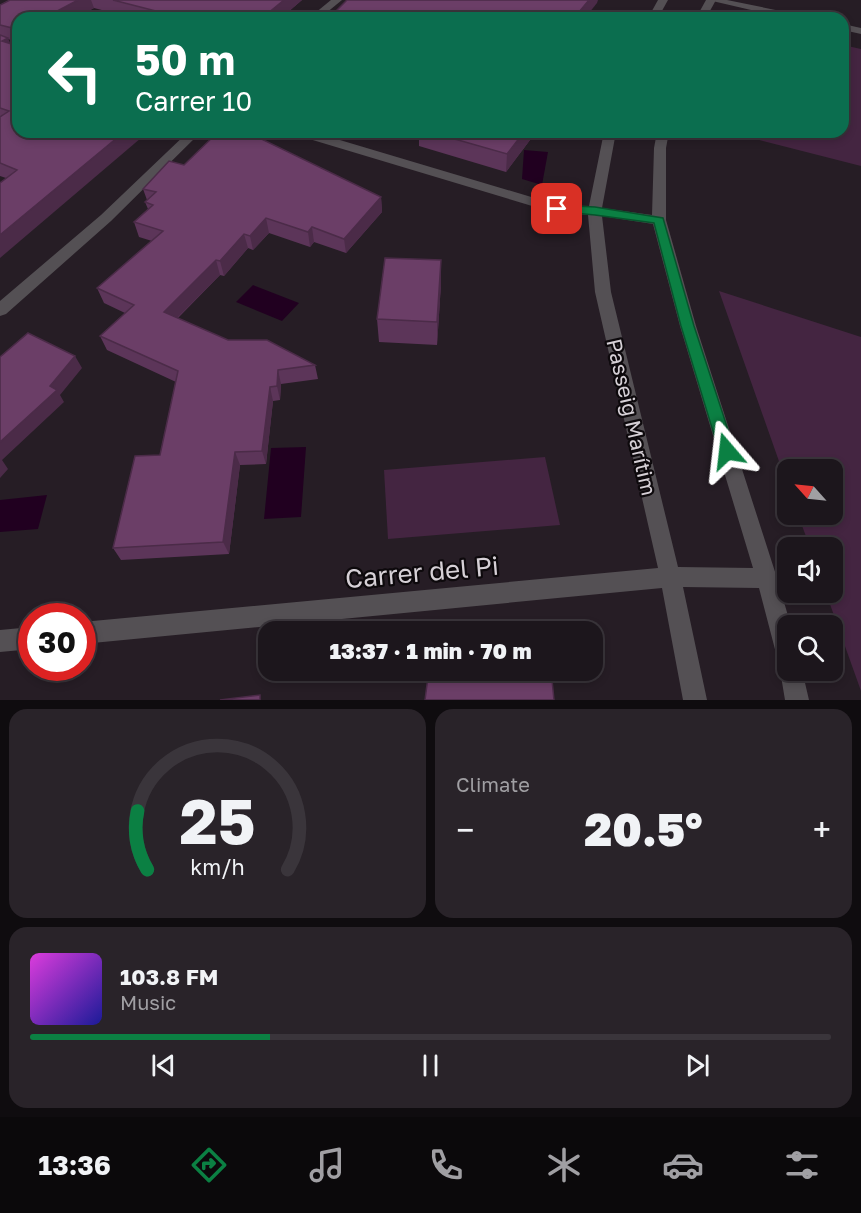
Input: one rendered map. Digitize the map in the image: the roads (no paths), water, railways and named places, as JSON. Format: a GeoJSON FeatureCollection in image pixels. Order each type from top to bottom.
{"type":"FeatureCollection","features":[{"type":"Feature","properties":{"kind":"street"},"geometry":{"type":"LineString","coordinates":[[322,12],[338,0]]}},
{"type":"Feature","properties":{"kind":"street"},"geometry":{"type":"LineString","coordinates":[[712,0],[771,12]]}},
{"type":"Feature","properties":{"kind":"street"},"geometry":{"type":"LineString","coordinates":[[0,310],[106,218],[189,138]]}},
{"type":"Feature","properties":{"kind":"street"},"geometry":{"type":"LineString","coordinates":[[320,138],[557,209],[595,211],[659,220]]}},
{"type":"Feature","properties":{"kind":"street","name":"Passeig Marítim"},"geometry":{"type":"LineString","coordinates":[[609,138],[595,211],[603,292],[670,577],[695,700]]}},
{"type":"Feature","properties":{"kind":"street"},"geometry":{"type":"LineString","coordinates":[[662,138],[659,220],[688,326],[777,616]]}},
{"type":"Feature","properties":{"kind":"street","name":"Carrer del Pi"},"geometry":{"type":"LineString","coordinates":[[96,632],[670,577],[767,578]]}},
{"type":"Feature","properties":{"kind":"street"},"geometry":{"type":"LineString","coordinates":[[0,641],[18,639]]}},
{"type":"Feature","properties":{"kind":"street"},"geometry":{"type":"LineString","coordinates":[[793,681],[797,700]]}}]}
